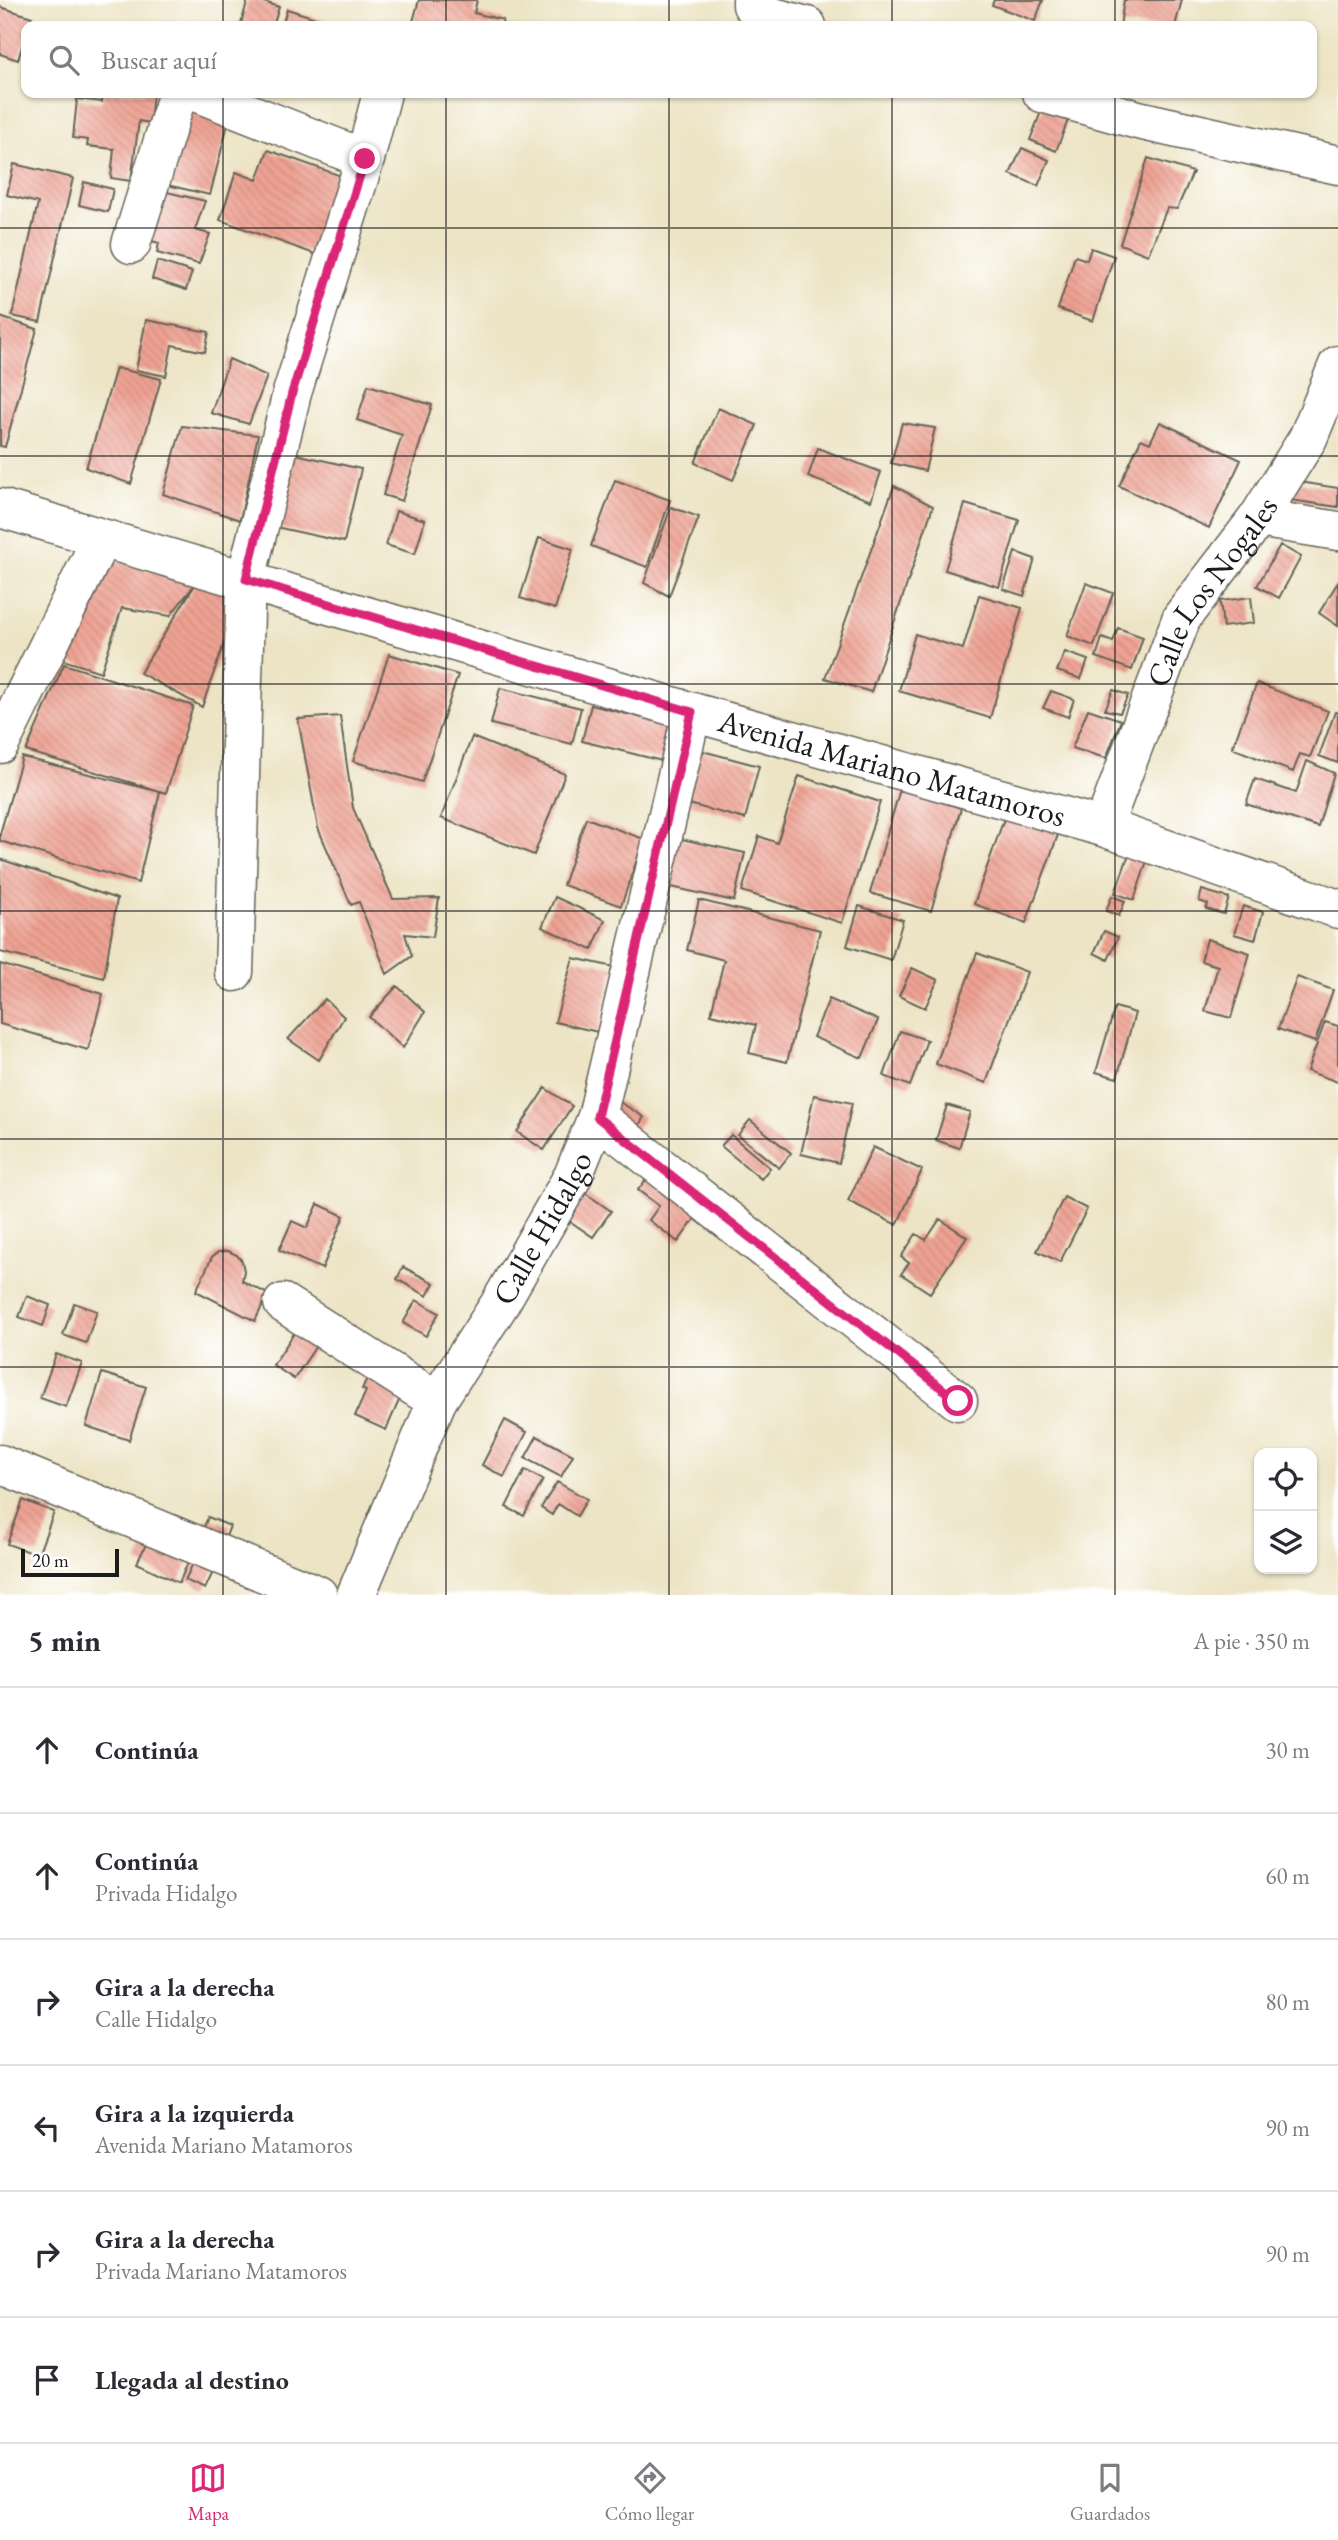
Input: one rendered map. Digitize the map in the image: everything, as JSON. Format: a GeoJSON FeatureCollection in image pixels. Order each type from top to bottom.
{"type":"FeatureCollection","features":[{"type":"Feature","properties":{"kind":"street"},"geometry":{"type":"LineString","coordinates":[[752,2],[762,13],[790,21]]}},
{"type":"Feature","properties":{"kind":"street"},"geometry":{"type":"LineString","coordinates":[[131,244],[176,98]]}},
{"type":"Feature","properties":{"kind":"street"},"geometry":{"type":"LineString","coordinates":[[211,98],[365,159]]}},
{"type":"Feature","properties":{"kind":"street"},"geometry":{"type":"LineString","coordinates":[[234,972],[246,579],[292,393],[365,159],[381,98]]}},
{"type":"Feature","properties":{"kind":"street"},"geometry":{"type":"LineString","coordinates":[[1060,98],[1138,120],[1338,165]]}},
{"type":"Feature","properties":{"kind":"street","name":"Calle Los Nogales"},"geometry":{"type":"LineString","coordinates":[[1103,827],[1182,617],[1258,518],[1308,438],[1338,365]]}},
{"type":"Feature","properties":{"kind":"street","name":"Avenida Mariano Matamoros"},"geometry":{"type":"LineString","coordinates":[[0,508],[692,712],[1103,827],[1338,909]]}},
{"type":"Feature","properties":{"kind":"street"},"geometry":{"type":"LineString","coordinates":[[1258,518],[1338,531]]}},
{"type":"Feature","properties":{"kind":"street"},"geometry":{"type":"LineString","coordinates":[[0,744],[101,539]]}},
{"type":"Feature","properties":{"kind":"street","name":"Calle Hidalgo"},"geometry":{"type":"LineString","coordinates":[[356,1595],[438,1401],[499,1305],[573,1176],[597,1117],[692,712]]}},
{"type":"Feature","properties":{"kind":"street"},"geometry":{"type":"LineString","coordinates":[[597,1117],[832,1299],[958,1401]]}},
{"type":"Feature","properties":{"kind":"street"},"geometry":{"type":"LineString","coordinates":[[283,1303],[438,1401]]}},
{"type":"Feature","properties":{"kind":"street"},"geometry":{"type":"LineString","coordinates":[[0,1464],[318,1595]]}},
{"type":"Feature","properties":{"kind":"building"},"geometry":{"type":"Polygon","coordinates":[[[248,0],[258,0],[279,7],[275,21],[242,21],[248,0]]]}},
{"type":"Feature","properties":{"kind":"building"},"geometry":{"type":"Polygon","coordinates":[[[419,0],[477,0],[474,13],[503,20],[503,21],[413,21],[419,0]]]}},
{"type":"Feature","properties":{"kind":"building"},"geometry":{"type":"Polygon","coordinates":[[[994,0],[1043,0],[1035,21],[992,5],[994,0]]]}},
{"type":"Feature","properties":{"kind":"building"},"geometry":{"type":"Polygon","coordinates":[[[1124,0],[1182,0],[1176,21],[1121,21],[1124,0]]]}},
{"type":"Feature","properties":{"kind":"building"},"geometry":{"type":"Polygon","coordinates":[[[0,7],[32,17],[31,21],[21,21],[21,50],[18,60],[0,54],[0,7]]]}},
{"type":"Feature","properties":{"kind":"building"},"geometry":{"type":"Polygon","coordinates":[[[287,9],[325,21],[283,21],[287,9]]]}},
{"type":"Feature","properties":{"kind":"building"},"geometry":{"type":"Polygon","coordinates":[[[102,98],[152,98],[150,123],[139,121],[131,181],[111,178],[114,149],[87,146],[88,140],[73,138],[77,99],[102,102],[102,98]]]}},
{"type":"Feature","properties":{"kind":"building"},"geometry":{"type":"Polygon","coordinates":[[[1044,104],[1070,115],[1056,151],[1030,140],[1044,104]]]}},
{"type":"Feature","properties":{"kind":"building"},"geometry":{"type":"Polygon","coordinates":[[[187,105],[230,116],[210,195],[167,185],[187,105]]]}},
{"type":"Feature","properties":{"kind":"building"},"geometry":{"type":"Polygon","coordinates":[[[1022,148],[1049,160],[1038,186],[1010,174],[1022,148]]]}},
{"type":"Feature","properties":{"kind":"building"},"geometry":{"type":"Polygon","coordinates":[[[268,150],[347,178],[320,256],[220,220],[236,172],[257,180],[268,150]]]}},
{"type":"Feature","properties":{"kind":"building"},"geometry":{"type":"Polygon","coordinates":[[[1148,158],[1193,172],[1177,209],[1167,208],[1148,255],[1120,244],[1148,158]]]}},
{"type":"Feature","properties":{"kind":"building"},"geometry":{"type":"Polygon","coordinates":[[[14,164],[73,178],[40,322],[12,316],[38,203],[7,195],[14,164]]]}},
{"type":"Feature","properties":{"kind":"building"},"geometry":{"type":"Polygon","coordinates":[[[84,182],[113,189],[108,212],[79,205],[84,182]]]}},
{"type":"Feature","properties":{"kind":"building"},"geometry":{"type":"Polygon","coordinates":[[[167,192],[205,201],[195,230],[210,234],[199,264],[157,253],[159,243],[148,240],[167,192]]]}},
{"type":"Feature","properties":{"kind":"building"},"geometry":{"type":"Polygon","coordinates":[[[1091,248],[1114,256],[1093,321],[1058,309],[1075,256],[1087,260],[1091,248]]]}},
{"type":"Feature","properties":{"kind":"building"},"geometry":{"type":"Polygon","coordinates":[[[157,261],[192,272],[186,290],[152,279],[157,261]]]}},
{"type":"Feature","properties":{"kind":"building"},"geometry":{"type":"Polygon","coordinates":[[[0,317],[37,329],[5,447],[0,446],[0,317]]]}},
{"type":"Feature","properties":{"kind":"building"},"geometry":{"type":"Polygon","coordinates":[[[146,320],[209,332],[205,352],[172,345],[166,376],[136,370],[146,320]]]}},
{"type":"Feature","properties":{"kind":"building"},"geometry":{"type":"Polygon","coordinates":[[[229,359],[267,376],[249,424],[211,413],[229,359]]]}},
{"type":"Feature","properties":{"kind":"building"},"geometry":{"type":"Polygon","coordinates":[[[116,368],[161,379],[131,484],[86,468],[116,368]]]}},
{"type":"Feature","properties":{"kind":"building"},"geometry":{"type":"Polygon","coordinates":[[[368,385],[432,405],[402,501],[383,495],[402,435],[357,420],[368,385]]]}},
{"type":"Feature","properties":{"kind":"building"},"geometry":{"type":"Polygon","coordinates":[[[718,408],[757,425],[733,480],[695,463],[718,408]]]}},
{"type":"Feature","properties":{"kind":"building"},"geometry":{"type":"Polygon","coordinates":[[[1160,422],[1241,460],[1209,528],[1119,486],[1141,439],[1150,443],[1160,422]]]}},
{"type":"Feature","properties":{"kind":"building"},"geometry":{"type":"Polygon","coordinates":[[[902,423],[935,428],[925,471],[891,463],[902,423]]]}},
{"type":"Feature","properties":{"kind":"building"},"geometry":{"type":"Polygon","coordinates":[[[182,426],[258,435],[240,520],[163,494],[182,426]]]}},
{"type":"Feature","properties":{"kind":"building"},"geometry":{"type":"Polygon","coordinates":[[[818,448],[881,472],[871,501],[808,477],[818,448]]]}},
{"type":"Feature","properties":{"kind":"building"},"geometry":{"type":"Polygon","coordinates":[[[287,452],[361,469],[344,542],[271,526],[287,452]]]}},
{"type":"Feature","properties":{"kind":"building"},"geometry":{"type":"Polygon","coordinates":[[[615,480],[670,500],[647,567],[591,546],[615,480]]]}},
{"type":"Feature","properties":{"kind":"building"},"geometry":{"type":"Polygon","coordinates":[[[1293,481],[1338,488],[1338,507],[1290,500],[1293,481]]]}},
{"type":"Feature","properties":{"kind":"building"},"geometry":{"type":"Polygon","coordinates":[[[894,486],[933,506],[871,692],[825,678],[894,486]]]}},
{"type":"Feature","properties":{"kind":"building"},"geometry":{"type":"Polygon","coordinates":[[[965,504],[1019,520],[999,587],[945,570],[965,504]]]}},
{"type":"Feature","properties":{"kind":"building"},"geometry":{"type":"Polygon","coordinates":[[[671,507],[699,517],[669,596],[644,583],[671,507]]]}},
{"type":"Feature","properties":{"kind":"building"},"geometry":{"type":"Polygon","coordinates":[[[396,511],[425,520],[415,554],[386,545],[396,511]]]}},
{"type":"Feature","properties":{"kind":"building"},"geometry":{"type":"Polygon","coordinates":[[[539,538],[573,549],[555,609],[520,598],[539,538]]]}},
{"type":"Feature","properties":{"kind":"building"},"geometry":{"type":"Polygon","coordinates":[[[1280,545],[1301,557],[1279,598],[1257,586],[1280,545]]]}},
{"type":"Feature","properties":{"kind":"building"},"geometry":{"type":"Polygon","coordinates":[[[1015,552],[1035,559],[1024,596],[1003,589],[1015,552]]]}},
{"type":"Feature","properties":{"kind":"building"},"geometry":{"type":"Polygon","coordinates":[[[113,559],[195,584],[170,616],[122,608],[101,672],[63,660],[113,559]]]}},
{"type":"Feature","properties":{"kind":"building"},"geometry":{"type":"Polygon","coordinates":[[[201,575],[243,588],[202,707],[140,673],[201,575]]]}},
{"type":"Feature","properties":{"kind":"building"},"geometry":{"type":"Polygon","coordinates":[[[1338,582],[1338,626],[1319,613],[1338,582]]]}},
{"type":"Feature","properties":{"kind":"building"},"geometry":{"type":"Polygon","coordinates":[[[1086,583],[1113,593],[1094,646],[1067,636],[1086,583]]]}},
{"type":"Feature","properties":{"kind":"building"},"geometry":{"type":"Polygon","coordinates":[[[979,595],[1022,608],[990,718],[899,691],[915,634],[963,649],[979,595]]]}},
{"type":"Feature","properties":{"kind":"building"},"geometry":{"type":"Polygon","coordinates":[[[1251,597],[1254,623],[1223,627],[1220,601],[1251,597]]]}},
{"type":"Feature","properties":{"kind":"building"},"geometry":{"type":"Polygon","coordinates":[[[1118,628],[1143,637],[1132,670],[1096,657],[1102,638],[1113,642],[1118,628]]]}},
{"type":"Feature","properties":{"kind":"building"},"geometry":{"type":"Polygon","coordinates":[[[1065,652],[1088,660],[1081,679],[1057,671],[1065,652]]]}},
{"type":"Feature","properties":{"kind":"building"},"geometry":{"type":"Polygon","coordinates":[[[389,654],[458,675],[422,782],[353,761],[389,654]]]}},
{"type":"Feature","properties":{"kind":"building"},"geometry":{"type":"Polygon","coordinates":[[[64,664],[193,706],[166,793],[26,751],[64,664]]]}},
{"type":"Feature","properties":{"kind":"building"},"geometry":{"type":"Polygon","coordinates":[[[1257,683],[1328,711],[1310,757],[1300,754],[1293,772],[1232,748],[1257,683]]]}},
{"type":"Feature","properties":{"kind":"building"},"geometry":{"type":"Polygon","coordinates":[[[500,688],[581,708],[572,744],[491,724],[500,688]]]}},
{"type":"Feature","properties":{"kind":"building"},"geometry":{"type":"Polygon","coordinates":[[[1113,690],[1128,695],[1120,713],[1105,710],[1113,690]]]}},
{"type":"Feature","properties":{"kind":"building"},"geometry":{"type":"Polygon","coordinates":[[[1051,691],[1074,699],[1068,717],[1043,708],[1051,691]]]}},
{"type":"Feature","properties":{"kind":"building"},"geometry":{"type":"Polygon","coordinates":[[[591,705],[671,725],[662,761],[582,741],[591,705]]]}},
{"type":"Feature","properties":{"kind":"building"},"geometry":{"type":"Polygon","coordinates":[[[1088,709],[1121,720],[1106,758],[1072,748],[1088,709]]]}},
{"type":"Feature","properties":{"kind":"building"},"geometry":{"type":"Polygon","coordinates":[[[1335,712],[1338,713],[1338,763],[1319,756],[1335,712]]]}},
{"type":"Feature","properties":{"kind":"building"},"geometry":{"type":"Polygon","coordinates":[[[340,716],[353,808],[393,899],[439,898],[433,937],[405,934],[412,956],[387,974],[359,902],[351,905],[318,828],[298,719],[340,716]]]}},
{"type":"Feature","properties":{"kind":"building"},"geometry":{"type":"Polygon","coordinates":[[[472,737],[565,774],[534,855],[441,818],[472,737]]]}},
{"type":"Feature","properties":{"kind":"building"},"geometry":{"type":"Polygon","coordinates":[[[695,749],[759,766],[745,819],[681,802],[695,749]]]}},
{"type":"Feature","properties":{"kind":"building"},"geometry":{"type":"Polygon","coordinates":[[[22,757],[160,792],[138,883],[0,841],[22,757]]]}},
{"type":"Feature","properties":{"kind":"building"},"geometry":{"type":"Polygon","coordinates":[[[1307,761],[1334,773],[1318,827],[1246,804],[1255,779],[1296,793],[1307,761]]]}},
{"type":"Feature","properties":{"kind":"building"},"geometry":{"type":"Polygon","coordinates":[[[799,776],[880,802],[842,923],[742,891],[759,836],[777,843],[799,776]]]}},
{"type":"Feature","properties":{"kind":"building"},"geometry":{"type":"Polygon","coordinates":[[[900,789],[961,808],[931,911],[870,893],[900,789]]]}},
{"type":"Feature","properties":{"kind":"building"},"geometry":{"type":"Polygon","coordinates":[[[1006,813],[1059,832],[1026,923],[974,904],[1006,813]]]}},
{"type":"Feature","properties":{"kind":"building"},"geometry":{"type":"Polygon","coordinates":[[[586,818],[644,839],[621,906],[563,885],[586,818]]]}},
{"type":"Feature","properties":{"kind":"building"},"geometry":{"type":"Polygon","coordinates":[[[677,838],[745,853],[734,901],[667,886],[677,838]]]}},
{"type":"Feature","properties":{"kind":"building"},"geometry":{"type":"Polygon","coordinates":[[[1133,843],[1151,849],[1134,900],[1115,893],[1133,843]]]}},
{"type":"Feature","properties":{"kind":"building"},"geometry":{"type":"Polygon","coordinates":[[[0,859],[117,899],[104,978],[0,952],[0,859]]]}},
{"type":"Feature","properties":{"kind":"building"},"geometry":{"type":"Polygon","coordinates":[[[1202,890],[1229,898],[1224,914],[1206,909],[1208,904],[1199,901],[1202,890]]]}},
{"type":"Feature","properties":{"kind":"building"},"geometry":{"type":"Polygon","coordinates":[[[1112,896],[1125,901],[1119,916],[1106,911],[1112,896]]]}},
{"type":"Feature","properties":{"kind":"building"},"geometry":{"type":"Polygon","coordinates":[[[555,897],[605,920],[592,950],[542,927],[555,897]]]}},
{"type":"Feature","properties":{"kind":"building"},"geometry":{"type":"Polygon","coordinates":[[[699,900],[820,930],[787,1062],[749,1053],[756,1025],[711,1014],[724,960],[687,950],[699,900]]]}},
{"type":"Feature","properties":{"kind":"building"},"geometry":{"type":"Polygon","coordinates":[[[859,906],[903,920],[891,960],[847,946],[859,906]]]}},
{"type":"Feature","properties":{"kind":"building"},"geometry":{"type":"Polygon","coordinates":[[[1243,906],[1263,912],[1255,940],[1234,934],[1243,906]]]}},
{"type":"Feature","properties":{"kind":"building"},"geometry":{"type":"Polygon","coordinates":[[[1104,931],[1118,937],[1108,960],[1094,953],[1104,931]]]}},
{"type":"Feature","properties":{"kind":"building"},"geometry":{"type":"Polygon","coordinates":[[[1207,939],[1250,953],[1231,1018],[1205,1011],[1218,966],[1201,961],[1207,939]]]}},
{"type":"Feature","properties":{"kind":"building"},"geometry":{"type":"Polygon","coordinates":[[[977,953],[1027,972],[986,1083],[936,1064],[977,953]]]}},
{"type":"Feature","properties":{"kind":"building"},"geometry":{"type":"Polygon","coordinates":[[[573,958],[614,967],[598,1032],[555,1022],[573,958]]]}},
{"type":"Feature","properties":{"kind":"building"},"geometry":{"type":"Polygon","coordinates":[[[0,964],[103,994],[88,1050],[0,1024],[0,964]]]}},
{"type":"Feature","properties":{"kind":"building"},"geometry":{"type":"Polygon","coordinates":[[[912,968],[938,980],[925,1008],[899,996],[912,968]]]}},
{"type":"Feature","properties":{"kind":"building"},"geometry":{"type":"Polygon","coordinates":[[[1297,977],[1333,990],[1315,1042],[1278,1029],[1297,977]]]}},
{"type":"Feature","properties":{"kind":"building"},"geometry":{"type":"Polygon","coordinates":[[[397,986],[425,1012],[403,1048],[369,1017],[397,986]]]}},
{"type":"Feature","properties":{"kind":"building"},"geometry":{"type":"Polygon","coordinates":[[[325,999],[344,1017],[319,1060],[288,1039],[325,999]]]}},
{"type":"Feature","properties":{"kind":"building"},"geometry":{"type":"Polygon","coordinates":[[[829,999],[878,1020],[862,1058],[813,1037],[829,999]]]}},
{"type":"Feature","properties":{"kind":"building"},"geometry":{"type":"Polygon","coordinates":[[[1115,1007],[1135,1013],[1117,1078],[1096,1072],[1115,1007]]]}},
{"type":"Feature","properties":{"kind":"building"},"geometry":{"type":"Polygon","coordinates":[[[1325,1022],[1338,1026],[1338,1082],[1307,1071],[1325,1022]]]}},
{"type":"Feature","properties":{"kind":"building"},"geometry":{"type":"Polygon","coordinates":[[[900,1031],[927,1040],[910,1086],[884,1076],[900,1031]]]}},
{"type":"Feature","properties":{"kind":"building"},"geometry":{"type":"Polygon","coordinates":[[[545,1088],[572,1106],[544,1150],[517,1132],[545,1088]]]}},
{"type":"Feature","properties":{"kind":"building"},"geometry":{"type":"Polygon","coordinates":[[[814,1095],[852,1103],[839,1163],[801,1154],[814,1095]]]}},
{"type":"Feature","properties":{"kind":"building"},"geometry":{"type":"Polygon","coordinates":[[[618,1101],[644,1117],[632,1137],[605,1121],[618,1101]]]}},
{"type":"Feature","properties":{"kind":"building"},"geometry":{"type":"Polygon","coordinates":[[[947,1105],[970,1112],[959,1148],[936,1140],[947,1105]]]}},
{"type":"Feature","properties":{"kind":"building"},"geometry":{"type":"Polygon","coordinates":[[[750,1120],[791,1153],[779,1168],[738,1135],[750,1120]]]}},
{"type":"Feature","properties":{"kind":"building"},"geometry":{"type":"Polygon","coordinates":[[[731,1135],[770,1168],[761,1179],[721,1146],[731,1135]]]}},
{"type":"Feature","properties":{"kind":"building"},"geometry":{"type":"Polygon","coordinates":[[[873,1147],[922,1170],[897,1225],[848,1201],[873,1147]]]}},
{"type":"Feature","properties":{"kind":"building"},"geometry":{"type":"Polygon","coordinates":[[[652,1172],[702,1209],[678,1242],[649,1220],[659,1206],[638,1190],[652,1172]]]}},
{"type":"Feature","properties":{"kind":"building"},"geometry":{"type":"Polygon","coordinates":[[[578,1188],[611,1211],[593,1237],[559,1217],[578,1188]]]}},
{"type":"Feature","properties":{"kind":"building"},"geometry":{"type":"Polygon","coordinates":[[[1064,1197],[1087,1209],[1060,1262],[1037,1251],[1064,1197]]]}},
{"type":"Feature","properties":{"kind":"building"},"geometry":{"type":"Polygon","coordinates":[[[318,1204],[344,1216],[322,1269],[279,1250],[292,1221],[307,1228],[318,1204]]]}},
{"type":"Feature","properties":{"kind":"building"},"geometry":{"type":"Polygon","coordinates":[[[940,1219],[967,1237],[930,1293],[901,1274],[909,1263],[901,1257],[916,1234],[926,1240],[940,1219]]]}},
{"type":"Feature","properties":{"kind":"building"},"geometry":{"type":"Polygon","coordinates":[[[228,1251],[242,1261],[242,1281],[268,1294],[255,1321],[196,1291],[212,1257],[218,1252],[228,1251]]]}},
{"type":"Feature","properties":{"kind":"building"},"geometry":{"type":"Polygon","coordinates":[[[403,1267],[434,1283],[427,1296],[397,1279],[403,1267]]]}},
{"type":"Feature","properties":{"kind":"building"},"geometry":{"type":"Polygon","coordinates":[[[27,1296],[50,1305],[43,1326],[19,1317],[27,1296]]]}},
{"type":"Feature","properties":{"kind":"building"},"geometry":{"type":"Polygon","coordinates":[[[416,1300],[439,1313],[426,1336],[403,1323],[416,1300]]]}},
{"type":"Feature","properties":{"kind":"building"},"geometry":{"type":"Polygon","coordinates":[[[74,1303],[97,1311],[86,1343],[63,1335],[74,1303]]]}},
{"type":"Feature","properties":{"kind":"building"},"geometry":{"type":"Polygon","coordinates":[[[297,1329],[318,1343],[294,1379],[273,1365],[297,1329]]]}},
{"type":"Feature","properties":{"kind":"building"},"geometry":{"type":"Polygon","coordinates":[[[56,1354],[82,1363],[66,1407],[40,1398],[56,1354]]]}},
{"type":"Feature","properties":{"kind":"building"},"geometry":{"type":"Polygon","coordinates":[[[370,1371],[405,1387],[386,1430],[355,1416],[366,1391],[362,1389],[370,1371]]]}},
{"type":"Feature","properties":{"kind":"building"},"geometry":{"type":"Polygon","coordinates":[[[102,1373],[146,1387],[129,1440],[86,1426],[102,1373]]]}},
{"type":"Feature","properties":{"kind":"building"},"geometry":{"type":"Polygon","coordinates":[[[505,1420],[527,1432],[504,1477],[482,1465],[505,1420]]]}},
{"type":"Feature","properties":{"kind":"building"},"geometry":{"type":"Polygon","coordinates":[[[537,1436],[573,1455],[561,1477],[525,1458],[537,1436]]]}},
{"type":"Feature","properties":{"kind":"building"},"geometry":{"type":"Polygon","coordinates":[[[525,1470],[543,1480],[524,1516],[506,1507],[525,1470]]]}},
{"type":"Feature","properties":{"kind":"building"},"geometry":{"type":"Polygon","coordinates":[[[557,1482],[587,1499],[577,1516],[558,1504],[552,1515],[541,1508],[557,1482]]]}},
{"type":"Feature","properties":{"kind":"building"},"geometry":{"type":"Polygon","coordinates":[[[23,1500],[54,1512],[38,1555],[7,1544],[23,1500]]]}},
{"type":"Feature","properties":{"kind":"building"},"geometry":{"type":"Polygon","coordinates":[[[208,1517],[230,1526],[223,1544],[201,1535],[208,1517]]]}},
{"type":"Feature","properties":{"kind":"building"},"geometry":{"type":"Polygon","coordinates":[[[149,1538],[190,1558],[179,1583],[137,1563],[149,1538]]]}},
{"type":"Feature","properties":{"kind":"building"},"geometry":{"type":"Polygon","coordinates":[[[195,1559],[215,1568],[205,1589],[185,1580],[195,1559]]]}},
{"type":"Feature","properties":{"kind":"route"},"geometry":{"type":"LineString","coordinates":[[365,159],[292,393],[246,579],[692,712],[597,1117],[832,1299],[958,1401]]}}]}
